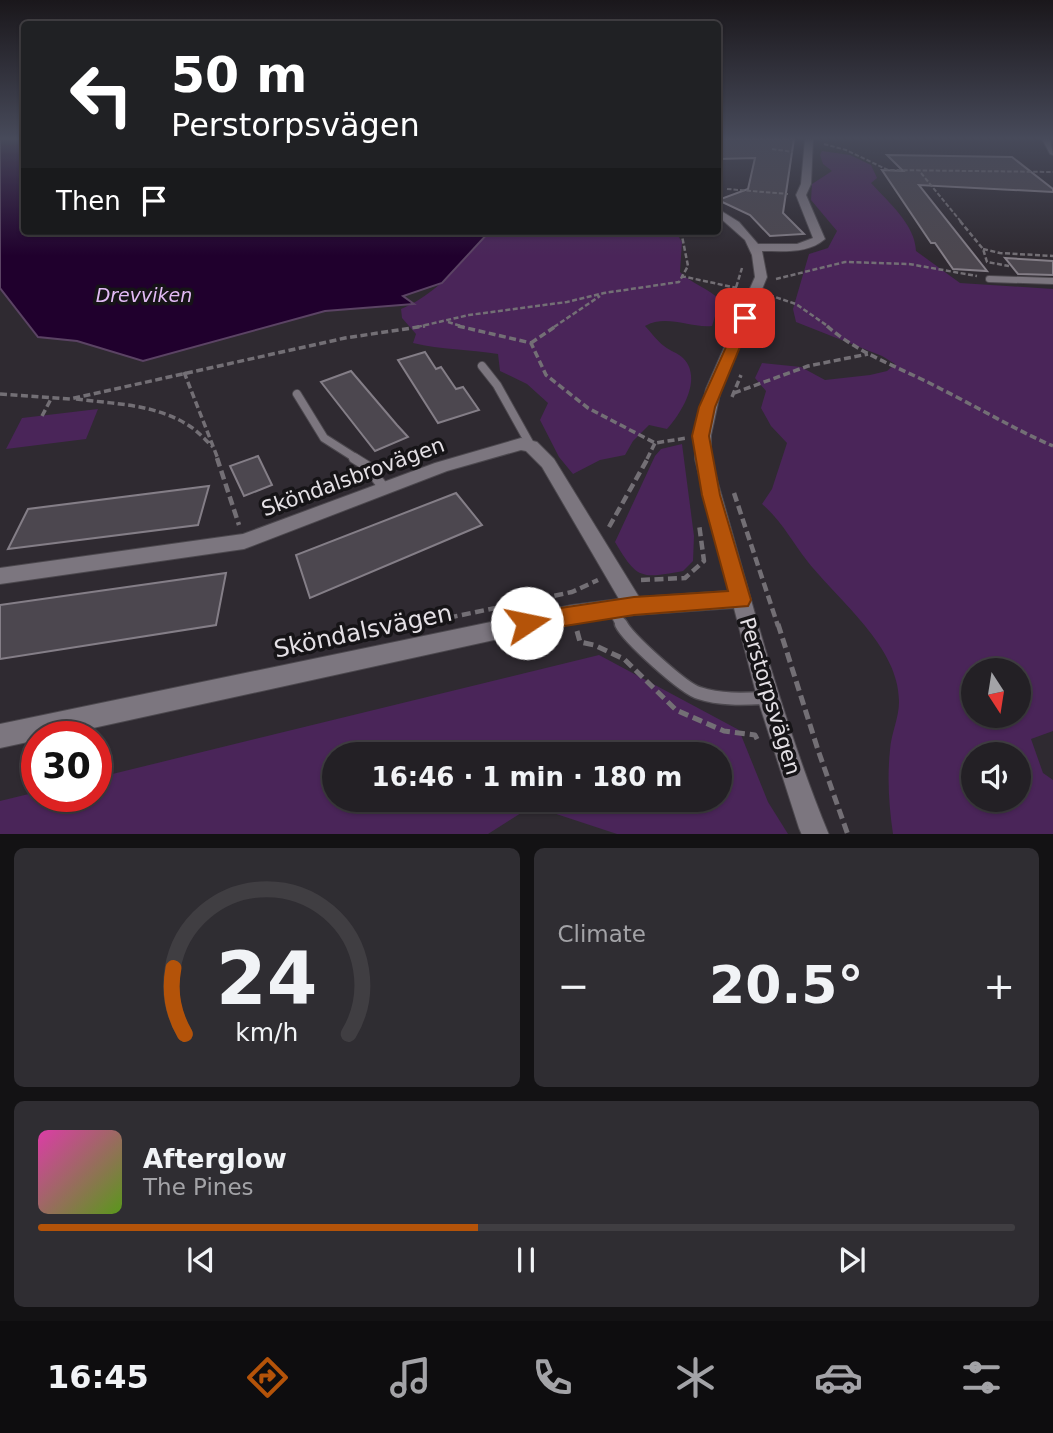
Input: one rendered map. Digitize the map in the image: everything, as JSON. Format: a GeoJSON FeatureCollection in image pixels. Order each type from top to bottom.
{"type":"FeatureCollection","features":[{"type":"Feature","properties":{"kind":"street"},"geometry":{"type":"LineString","coordinates":[[721,214],[740,226],[755,247],[793,247],[814,243],[819,239],[801,195],[806,178]]}},
{"type":"Feature","properties":{"kind":"street","name":"Perstorpsvägen"},"geometry":{"type":"LineString","coordinates":[[755,247],[764,294],[707,407],[700,436],[711,495],[769,697],[808,819],[816,834]]}},
{"type":"Feature","properties":{"kind":"street","name":"Sköndalsbrovägen"},"geometry":{"type":"LineString","coordinates":[[0,576],[244,541],[441,467],[521,444],[531,446]]}},
{"type":"Feature","properties":{"kind":"street"},"geometry":{"type":"LineString","coordinates":[[531,446],[548,463],[598,547],[623,607]]}},
{"type":"Feature","properties":{"kind":"street","name":"Sköndalsvägen"},"geometry":{"type":"LineString","coordinates":[[0,736],[482,632],[623,607],[741,600]]}},
{"type":"Feature","properties":{"kind":"lane"},"geometry":{"type":"LineString","coordinates":[[989,279],[1053,281]]}},
{"type":"Feature","properties":{"kind":"lane"},"geometry":{"type":"LineString","coordinates":[[482,366],[497,385],[531,446]]}},
{"type":"Feature","properties":{"kind":"lane"},"geometry":{"type":"LineString","coordinates":[[298,394],[324,438],[367,466],[384,488]]}},
{"type":"Feature","properties":{"kind":"lane"},"geometry":{"type":"LineString","coordinates":[[623,607],[624,630],[657,662],[696,693],[735,699],[769,697]]}},
{"type":"Feature","properties":{"kind":"path"},"geometry":{"type":"LineString","coordinates":[[926,178],[983,249],[987,262],[1007,263]]}},
{"type":"Feature","properties":{"kind":"path"},"geometry":{"type":"LineString","coordinates":[[727,189],[801,195]]}},
{"type":"Feature","properties":{"kind":"path"},"geometry":{"type":"LineString","coordinates":[[70,399],[345,338],[420,327],[469,315],[568,302],[604,293],[679,282],[688,266],[682,235]]}},
{"type":"Feature","properties":{"kind":"path"},"geometry":{"type":"LineString","coordinates":[[983,249],[1053,256]]}},
{"type":"Feature","properties":{"kind":"path"},"geometry":{"type":"LineString","coordinates":[[776,279],[845,262],[909,264],[989,279]]}},
{"type":"Feature","properties":{"kind":"path"},"geometry":{"type":"LineString","coordinates":[[681,276],[764,294],[796,304],[848,344],[942,389],[1009,427],[1053,446]]}},
{"type":"Feature","properties":{"kind":"path"},"geometry":{"type":"LineString","coordinates":[[531,343],[604,293]]}},
{"type":"Feature","properties":{"kind":"path"},"geometry":{"type":"LineString","coordinates":[[764,294],[767,308]]}},
{"type":"Feature","properties":{"kind":"path"},"geometry":{"type":"LineString","coordinates":[[446,321],[467,330],[516,337],[531,343],[546,375],[588,408],[655,443],[700,436]]}},
{"type":"Feature","properties":{"kind":"path"},"geometry":{"type":"LineString","coordinates":[[734,393],[808,366],[870,354]]}},
{"type":"Feature","properties":{"kind":"path"},"geometry":{"type":"LineString","coordinates":[[728,405],[743,369]]}},
{"type":"Feature","properties":{"kind":"path"},"geometry":{"type":"LineString","coordinates":[[184,372],[214,448],[244,541]]}},
{"type":"Feature","properties":{"kind":"path"},"geometry":{"type":"LineString","coordinates":[[0,394],[70,399],[163,413],[189,425],[214,448]]}},
{"type":"Feature","properties":{"kind":"path"},"geometry":{"type":"LineString","coordinates":[[42,416],[51,398]]}},
{"type":"Feature","properties":{"kind":"path"},"geometry":{"type":"LineString","coordinates":[[598,547],[655,443]]}},
{"type":"Feature","properties":{"kind":"path"},"geometry":{"type":"LineString","coordinates":[[732,489],[760,562],[821,767],[848,834]]}},
{"type":"Feature","properties":{"kind":"path"},"geometry":{"type":"LineString","coordinates":[[580,642],[594,645],[624,659],[676,710],[724,731],[755,735],[762,750]]}},
{"type":"Feature","properties":{"kind":"shaded area"},"geometry":{"type":"Polygon","coordinates":[[[821,178],[877,178],[871,183],[906,223],[916,251],[960,283],[1053,289],[1053,731],[1031,739],[1043,773],[1053,780],[1053,834],[893,834],[889,761],[899,702],[897,682],[890,663],[866,626],[808,562],[762,504],[772,489],[787,443],[771,426],[761,408],[766,391],[755,378],[762,363],[801,367],[825,380],[870,375],[887,371],[895,364],[882,356],[796,322],[793,309],[809,254],[828,248],[837,231],[811,200],[812,184],[821,178]]]}},
{"type":"Feature","properties":{"kind":"shaded area"},"geometry":{"type":"Polygon","coordinates":[[[486,235],[678,235],[682,242],[680,272],[720,300],[712,326],[661,321],[645,326],[661,344],[683,358],[689,366],[691,385],[679,414],[667,429],[649,425],[633,441],[625,455],[600,460],[573,474],[559,457],[540,420],[548,403],[527,384],[500,371],[498,354],[413,343],[416,334],[402,318],[401,309],[427,295],[486,235]]]}},
{"type":"Feature","properties":{"kind":"shaded area"},"geometry":{"type":"Polygon","coordinates":[[[98,409],[86,439],[6,449],[22,418],[98,409]]]}},
{"type":"Feature","properties":{"kind":"shaded area"},"geometry":{"type":"Polygon","coordinates":[[[682,444],[694,536],[693,561],[683,571],[657,575],[641,573],[629,563],[615,542],[655,456],[661,449],[682,444]]]}},
{"type":"Feature","properties":{"kind":"shaded area"},"geometry":{"type":"Polygon","coordinates":[[[599,655],[739,730],[768,802],[788,834],[617,834],[550,812],[732,812],[732,742],[322,742],[322,812],[523,812],[488,834],[0,834],[0,801],[21,796],[21,812],[112,812],[112,774],[599,655]]]}},
{"type":"Feature","properties":{"kind":"water","name":"Drevviken"},"geometry":{"type":"Polygon","coordinates":[[[0,178],[21,178],[21,235],[486,235],[442,283],[403,296],[414,304],[325,311],[143,361],[77,341],[38,337],[0,288],[0,178]]]}},
{"type":"Feature","properties":{"kind":"building"},"geometry":{"type":"Polygon","coordinates":[[[751,178],[788,178],[783,213],[804,234],[770,236],[750,215],[721,201],[721,199],[748,189],[751,178]]]}},
{"type":"Feature","properties":{"kind":"building"},"geometry":{"type":"Polygon","coordinates":[[[887,178],[1039,178],[1053,189],[1053,192],[919,185],[987,271],[953,269],[935,243],[931,243],[887,178]]]}},
{"type":"Feature","properties":{"kind":"building"},"geometry":{"type":"Polygon","coordinates":[[[1005,258],[1053,261],[1053,275],[1018,274],[1005,258]]]}},
{"type":"Feature","properties":{"kind":"building"},"geometry":{"type":"Polygon","coordinates":[[[425,352],[436,369],[441,367],[456,389],[463,387],[479,410],[438,423],[398,360],[425,352]]]}},
{"type":"Feature","properties":{"kind":"building"},"geometry":{"type":"Polygon","coordinates":[[[351,371],[408,437],[375,451],[321,382],[351,371]]]}},
{"type":"Feature","properties":{"kind":"building"},"geometry":{"type":"Polygon","coordinates":[[[258,456],[272,485],[244,496],[230,466],[258,456]]]}},
{"type":"Feature","properties":{"kind":"building"},"geometry":{"type":"Polygon","coordinates":[[[209,486],[198,525],[8,549],[28,509],[209,486]]]}},
{"type":"Feature","properties":{"kind":"building"},"geometry":{"type":"Polygon","coordinates":[[[456,493],[482,525],[310,598],[296,555],[456,493]]]}},
{"type":"Feature","properties":{"kind":"building"},"geometry":{"type":"Polygon","coordinates":[[[226,573],[216,625],[0,659],[0,605],[226,573]]]}},
{"type":"Feature","properties":{"kind":"route"},"geometry":{"type":"LineString","coordinates":[[527,623],[634,606],[741,600],[711,495],[700,436],[707,407],[745,318]]}}]}
